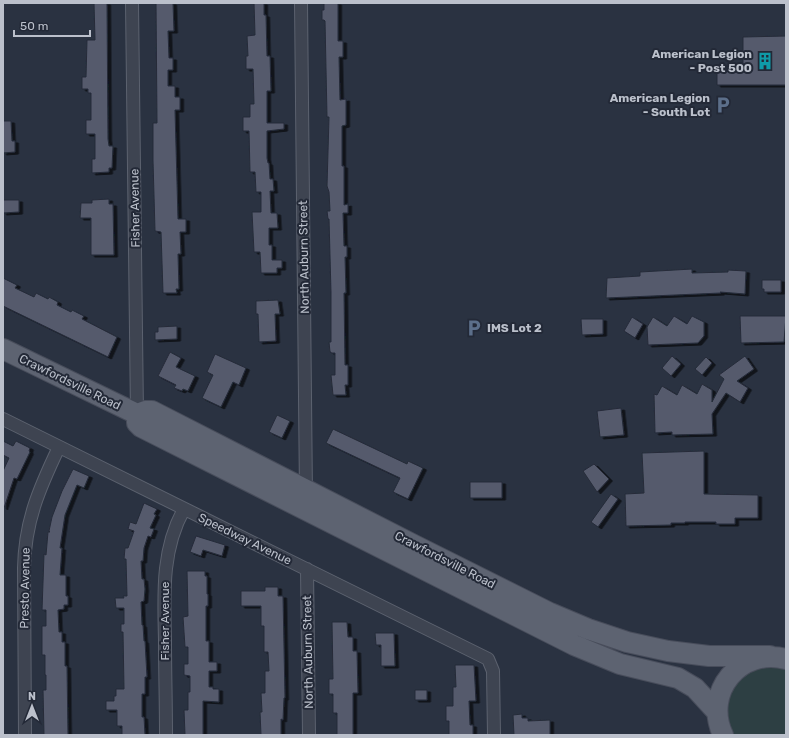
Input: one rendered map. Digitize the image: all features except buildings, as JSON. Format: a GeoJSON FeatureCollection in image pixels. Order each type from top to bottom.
{"type":"FeatureCollection","features":[{"type":"Feature","properties":{"kind":"main road","name":"Crawfordsville Road"},"geometry":{"type":"LineString","coordinates":[[3,349],[137,414],[152,411],[550,612],[595,632],[628,642],[682,653],[730,657],[778,658]]}},
{"type":"Feature","properties":{"kind":"main road","name":"Crawfordsville Road"},"geometry":{"type":"LineString","coordinates":[[137,414],[137,423],[141,427],[589,652],[620,664],[684,680],[695,688],[717,712]]}},
{"type":"Feature","properties":{"kind":"main road"},"geometry":{"type":"LineString","coordinates":[[723,735],[717,712],[720,694],[730,675],[741,665],[748,662],[778,658]]}},
{"type":"Feature","properties":{"kind":"street","name":"Fisher Avenue"},"geometry":{"type":"LineString","coordinates":[[132,3],[137,414]]}},
{"type":"Feature","properties":{"kind":"street","name":"North Auburn Street"},"geometry":{"type":"LineString","coordinates":[[301,3],[307,510]]}},
{"type":"Feature","properties":{"kind":"street","name":"Speedway Avenue"},"geometry":{"type":"LineString","coordinates":[[3,419],[488,659],[493,671],[494,735]]}},
{"type":"Feature","properties":{"kind":"street","name":"Presto Avenue"},"geometry":{"type":"LineString","coordinates":[[25,735],[24,568],[26,540],[37,495],[59,448]]}},
{"type":"Feature","properties":{"kind":"street","name":"Fisher Avenue"},"geometry":{"type":"LineString","coordinates":[[166,735],[164,578],[170,544],[184,509]]}},
{"type":"Feature","properties":{"kind":"street","name":"North Auburn Street"},"geometry":{"type":"LineString","coordinates":[[307,569],[309,735]]}},
{"type":"Feature","properties":{"kind":"shaded area"},"geometry":{"type":"Polygon","coordinates":[[[786,659],[786,735],[723,735],[730,675],[786,659]]]}},
{"type":"Feature","properties":{"kind":"place","name":"American Legion - Post 500"},"geometry":{"type":"Point","coordinates":[765,61]}},
{"type":"Feature","properties":{"kind":"place","name":"American Legion - South Lot"},"geometry":{"type":"Point","coordinates":[723,105]}},
{"type":"Feature","properties":{"kind":"place","name":"IMS Lot 2"},"geometry":{"type":"Point","coordinates":[474,328]}}]}
